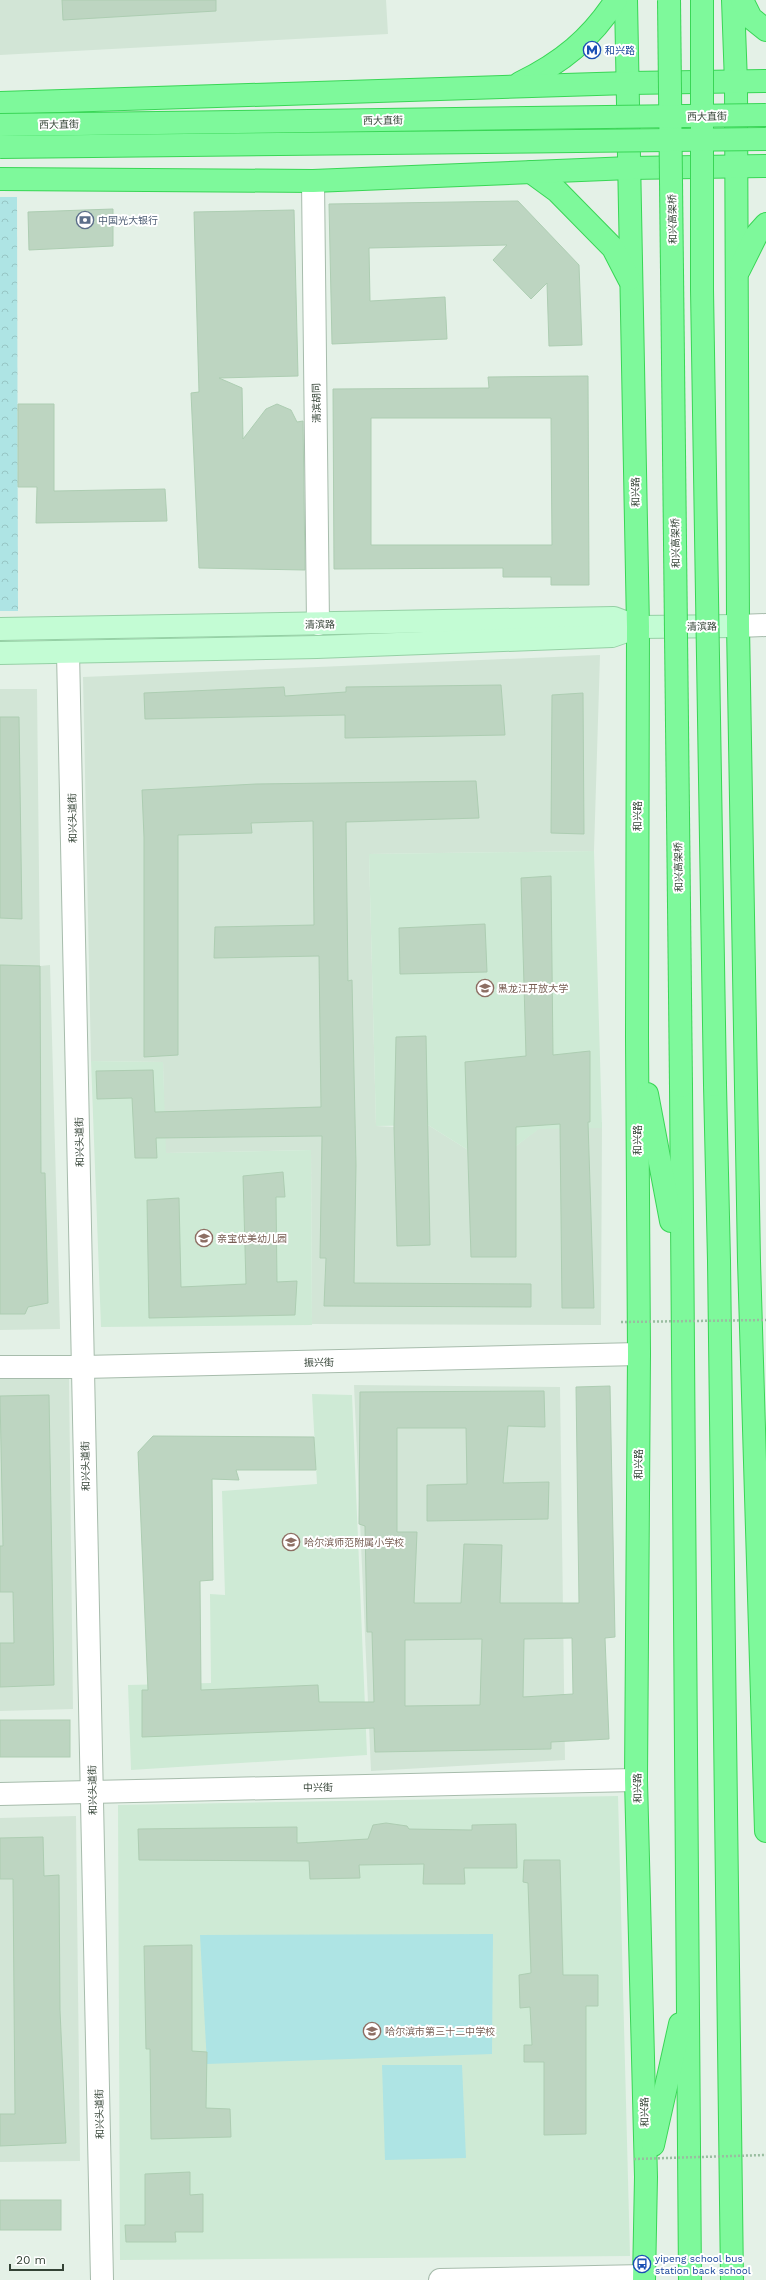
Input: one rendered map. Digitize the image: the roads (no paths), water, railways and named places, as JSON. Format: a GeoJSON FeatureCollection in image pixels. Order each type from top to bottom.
{"type":"FeatureCollection","features":[{"type":"Feature","properties":{"kind":"highway"},"geometry":{"type":"LineString","coordinates":[[513,86],[549,69],[575,48],[601,23],[616,0]]}},
{"type":"Feature","properties":{"kind":"highway","name":"和兴路"},"geometry":{"type":"LineString","coordinates":[[626,0],[629,83],[631,283],[638,627],[636,1038],[639,1354],[636,1780],[640,2168],[644,2278]]}},
{"type":"Feature","properties":{"kind":"highway","name":"和兴高架桥"},"geometry":{"type":"LineString","coordinates":[[669,0],[681,1276]]}},
{"type":"Feature","properties":{"kind":"highway"},"geometry":{"type":"LineString","coordinates":[[702,0],[702,290],[715,1085],[720,1285],[732,2280]]}},
{"type":"Feature","properties":{"kind":"highway"},"geometry":{"type":"LineString","coordinates":[[733,0],[736,83],[738,626],[749,1261]]}},
{"type":"Feature","properties":{"kind":"highway"},"geometry":{"type":"LineString","coordinates":[[742,0],[751,18],[766,30]]}},
{"type":"Feature","properties":{"kind":"highway"},"geometry":{"type":"LineString","coordinates":[[0,103],[513,86],[629,83],[736,83],[766,81]]}},
{"type":"Feature","properties":{"kind":"highway","name":"西大直街"},"geometry":{"type":"LineString","coordinates":[[0,125],[766,115]]}},
{"type":"Feature","properties":{"kind":"highway"},"geometry":{"type":"LineString","coordinates":[[0,147],[766,139]]}},
{"type":"Feature","properties":{"kind":"highway"},"geometry":{"type":"LineString","coordinates":[[0,179],[314,181],[630,168],[766,166]]}},
{"type":"Feature","properties":{"kind":"highway"},"geometry":{"type":"LineString","coordinates":[[532,172],[557,191],[613,248],[631,283]]}},
{"type":"Feature","properties":{"kind":"highway"},"geometry":{"type":"LineString","coordinates":[[737,273],[757,234],[766,224]]}},
{"type":"Feature","properties":{"kind":"highway"},"geometry":{"type":"LineString","coordinates":[[636,1038],[681,1276],[689,1986],[690,2280]]}},
{"type":"Feature","properties":{"kind":"highway"},"geometry":{"type":"LineString","coordinates":[[715,1085],[749,1261],[759,1350],[766,1831]]}},
{"type":"Feature","properties":{"kind":"highway"},"geometry":{"type":"LineString","coordinates":[[640,2168],[689,1986]]}},
{"type":"Feature","properties":{"kind":"main road","name":"清滨路"},"geometry":{"type":"LineString","coordinates":[[0,630],[614,618],[638,627]]}},
{"type":"Feature","properties":{"kind":"main road","name":"清滨路"},"geometry":{"type":"LineString","coordinates":[[0,653],[325,646],[612,636],[638,627],[738,626]]}},
{"type":"Feature","properties":{"kind":"street","name":"清滨胡同"},"geometry":{"type":"LineString","coordinates":[[314,181],[318,624]]}},
{"type":"Feature","properties":{"kind":"street","name":"清滨路"},"geometry":{"type":"LineString","coordinates":[[738,626],[766,625]]}},
{"type":"Feature","properties":{"kind":"street","name":"和兴头道街"},"geometry":{"type":"LineString","coordinates":[[68,652],[102,2280]]}},
{"type":"Feature","properties":{"kind":"street","name":"振兴街"},"geometry":{"type":"LineString","coordinates":[[0,1367],[83,1367],[639,1354]]}},
{"type":"Feature","properties":{"kind":"street","name":"中兴街"},"geometry":{"type":"LineString","coordinates":[[0,1794],[636,1780]]}},
{"type":"Feature","properties":{"kind":"street"},"geometry":{"type":"LineString","coordinates":[[440,2280],[644,2278]]}},
{"type":"Feature","properties":{"kind":"place","name":"和兴路"},"geometry":{"type":"Point","coordinates":[592,50]}},
{"type":"Feature","properties":{"kind":"place","name":"中国光大银行"},"geometry":{"type":"Point","coordinates":[85,220]}},
{"type":"Feature","properties":{"kind":"place","name":"黑龙江开放大学"},"geometry":{"type":"Point","coordinates":[485,988]}},
{"type":"Feature","properties":{"kind":"place","name":"亲宝优美幼儿园"},"geometry":{"type":"Point","coordinates":[204,1238]}},
{"type":"Feature","properties":{"kind":"place","name":"哈尔滨师范附属小学校"},"geometry":{"type":"Point","coordinates":[291,1542]}},
{"type":"Feature","properties":{"kind":"place","name":"哈尔滨市第三十二中学校"},"geometry":{"type":"Point","coordinates":[372,2031]}},
{"type":"Feature","properties":{"kind":"place","name":"yipeng school bus station back school"},"geometry":{"type":"Point","coordinates":[642,2264]}}]}
